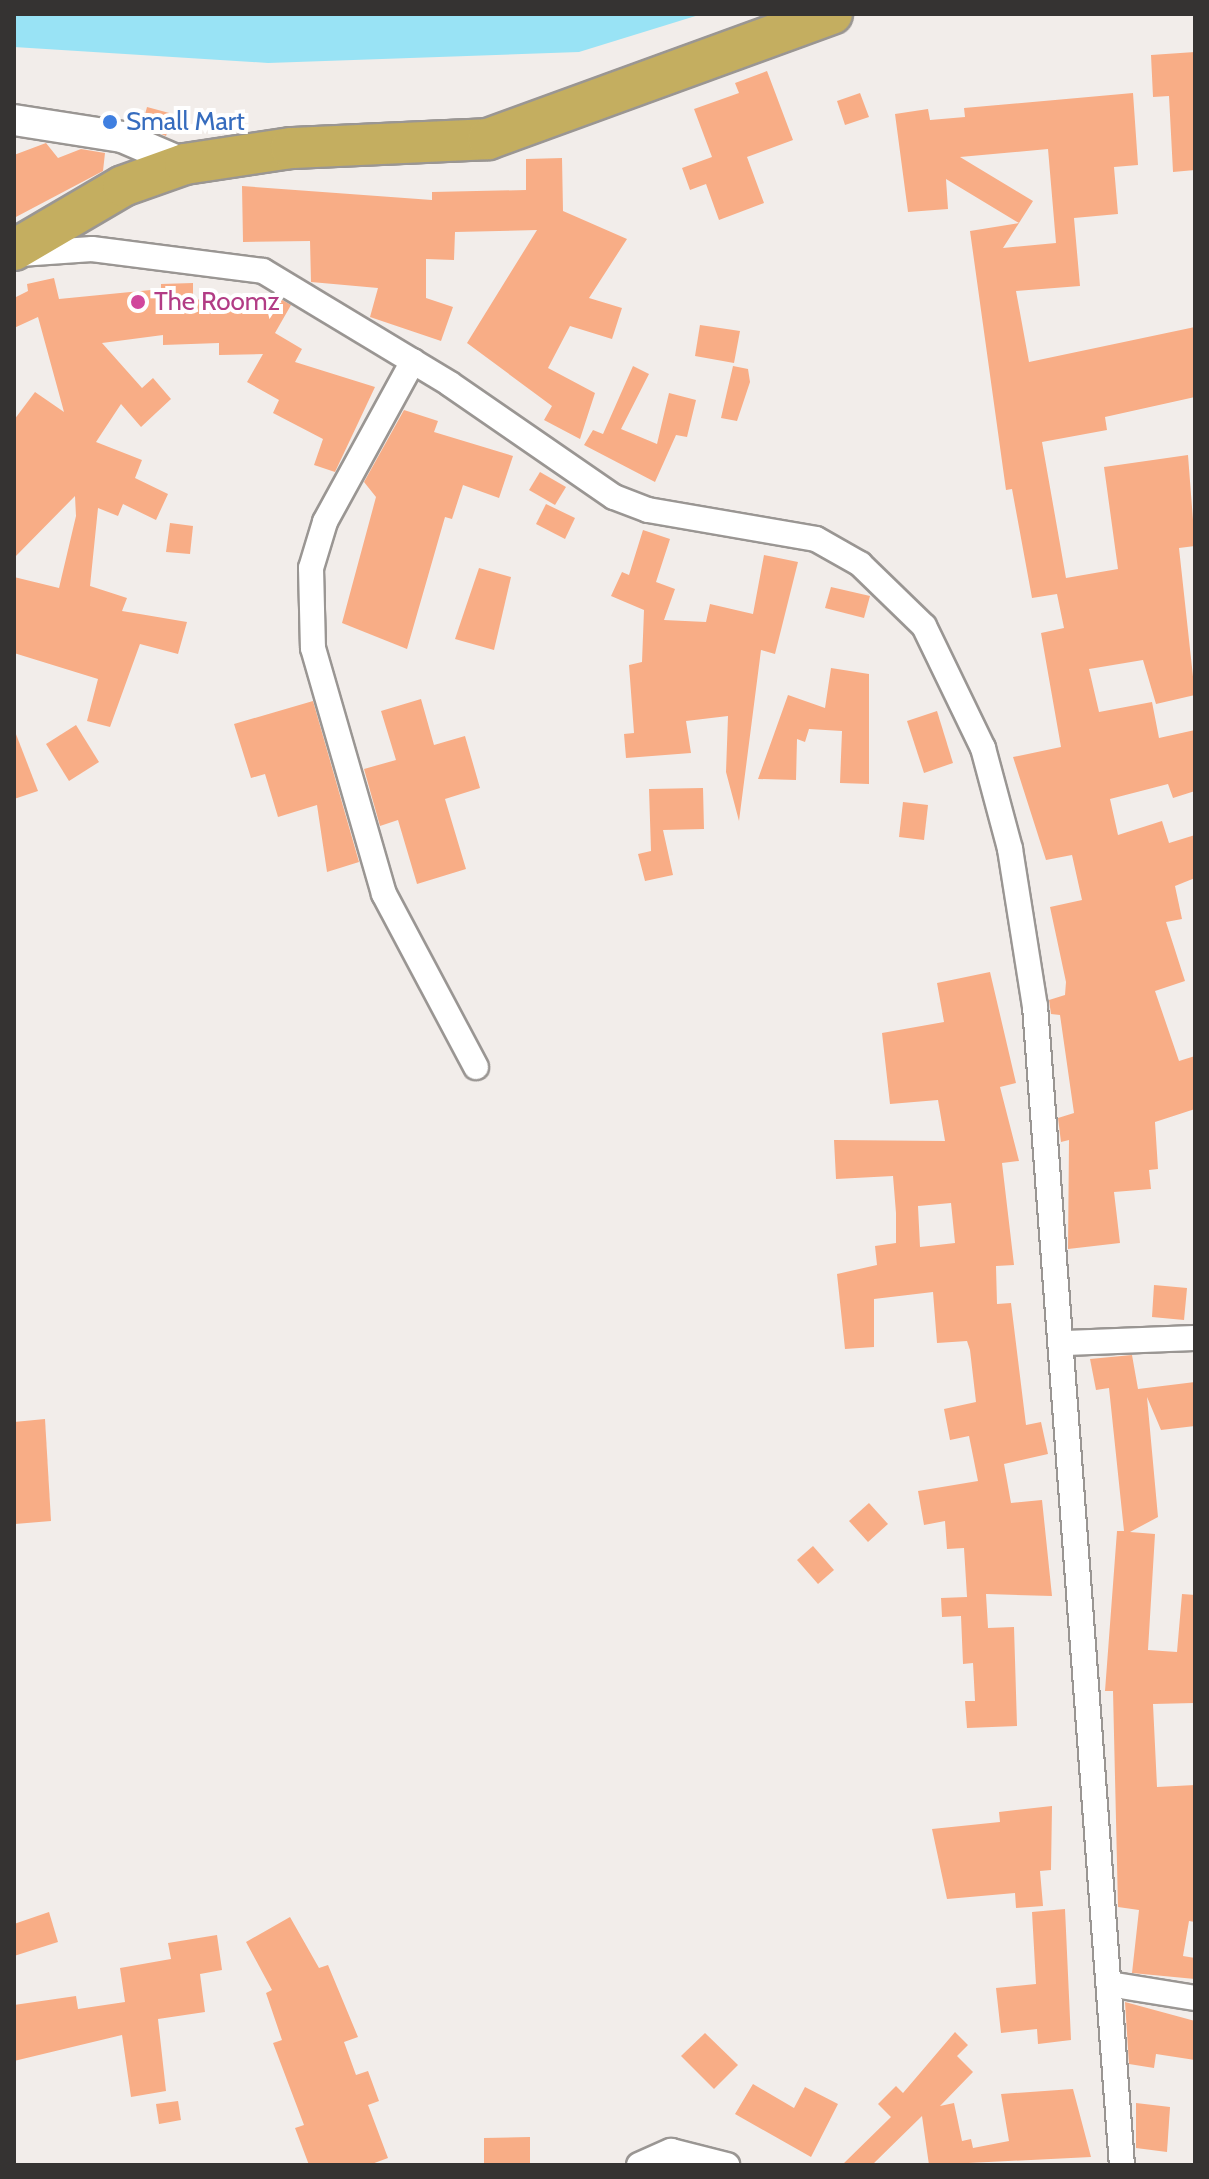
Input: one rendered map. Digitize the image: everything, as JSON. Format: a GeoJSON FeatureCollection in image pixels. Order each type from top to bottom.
{"type":"FeatureCollection","features":[{"type":"Feature","properties":{"kind":"highway"},"geometry":{"type":"LineString","coordinates":[[14,252],[123,186],[185,164],[291,148],[488,139],[832,14]]}},
{"type":"Feature","properties":{"kind":"street"},"geometry":{"type":"LineString","coordinates":[[14,120],[122,137],[185,164]]}},
{"type":"Feature","properties":{"kind":"street"},"geometry":{"type":"LineString","coordinates":[[14,252],[92,249],[263,271],[413,361],[629,505],[816,539],[860,564],[924,626],[983,748],[1010,849],[1035,1006],[1065,1343],[1122,2165]]}},
{"type":"Feature","properties":{"kind":"street"},"geometry":{"type":"LineString","coordinates":[[413,361],[325,522],[311,568],[313,648],[384,894],[476,1067]]}},
{"type":"Feature","properties":{"kind":"street"},"geometry":{"type":"LineString","coordinates":[[1065,1343],[1195,1338]]}},
{"type":"Feature","properties":{"kind":"street"},"geometry":{"type":"LineString","coordinates":[[1109,1984],[1195,1998]]}},
{"type":"Feature","properties":{"kind":"street"},"geometry":{"type":"LineString","coordinates":[[639,2165],[671,2151],[727,2165]]}},
{"type":"Feature","properties":{"kind":"water"},"geometry":{"type":"Polygon","coordinates":[[[14,14],[702,14],[579,52],[268,63],[14,47],[14,14]]]}},
{"type":"Feature","properties":{"kind":"building"},"geometry":{"type":"Polygon","coordinates":[[[1195,52],[1195,170],[1173,172],[1169,96],[1153,97],[1151,55],[1195,52]]]}},
{"type":"Feature","properties":{"kind":"building"},"geometry":{"type":"Polygon","coordinates":[[[767,71],[793,140],[747,157],[764,203],[719,220],[706,184],[690,190],[682,168],[712,157],[694,109],[739,93],[735,83],[767,71]]]}},
{"type":"Feature","properties":{"kind":"building"},"geometry":{"type":"Polygon","coordinates":[[[860,93],[869,117],[845,125],[837,101],[860,93]]]}},
{"type":"Feature","properties":{"kind":"building"},"geometry":{"type":"Polygon","coordinates":[[[1133,93],[1138,165],[1114,167],[1118,214],[1074,218],[1080,286],[1016,291],[1029,362],[1195,327],[1195,397],[1105,417],[1107,430],[1042,442],[1066,578],[1118,569],[1104,467],[1188,455],[1195,546],[1179,548],[1195,695],[1156,704],[1143,660],[1089,669],[1099,712],[1152,702],[1159,738],[1195,730],[1195,791],[1173,798],[1168,784],[1110,799],[1118,835],[1162,821],[1169,843],[1195,835],[1195,878],[1175,886],[1182,919],[1166,922],[1185,981],[1155,991],[1179,1061],[1195,1056],[1195,1109],[1155,1122],[1158,1169],[1149,1170],[1151,1189],[1114,1192],[1120,1243],[1068,1249],[1069,1140],[1061,1142],[1058,1118],[1074,1113],[1060,1015],[1051,1014],[1049,1000],[1065,995],[1066,982],[1050,907],[1082,900],[1072,855],[1046,860],[1013,757],[1061,747],[1041,633],[1064,628],[1057,594],[1032,598],[1012,489],[1006,490],[970,231],[1019,223],[946,179],[948,209],[908,212],[895,114],[928,109],[930,120],[965,117],[964,108],[1133,93]],[[1048,149],[960,157],[1033,201],[1003,248],[1056,243],[1048,149]]]}},
{"type":"Feature","properties":{"kind":"building"},"geometry":{"type":"Polygon","coordinates":[[[147,107],[173,114],[166,136],[142,126],[147,107]]]}},
{"type":"Feature","properties":{"kind":"building"},"geometry":{"type":"Polygon","coordinates":[[[46,143],[58,158],[81,149],[105,153],[103,171],[14,218],[14,155],[46,143]]]}},
{"type":"Feature","properties":{"kind":"building"},"geometry":{"type":"Polygon","coordinates":[[[562,158],[563,211],[627,239],[589,298],[622,308],[612,339],[570,326],[548,368],[595,393],[580,439],[544,420],[552,406],[467,343],[537,230],[455,232],[454,260],[426,259],[426,298],[453,307],[441,341],[370,317],[378,288],[311,282],[310,241],[243,242],[242,186],[432,200],[432,192],[526,190],[526,159],[562,158]]]}},
{"type":"Feature","properties":{"kind":"building"},"geometry":{"type":"Polygon","coordinates":[[[54,278],[59,299],[161,289],[161,284],[193,283],[193,300],[272,294],[291,305],[275,333],[302,349],[295,362],[375,387],[335,472],[314,465],[323,439],[273,413],[279,400],[247,382],[263,354],[219,355],[219,343],[163,345],[163,335],[102,343],[142,388],[153,378],[171,399],[141,427],[121,404],[96,442],[142,460],[135,478],[168,494],[156,520],[123,504],[118,516],[98,508],[90,586],[127,598],[122,611],[187,622],[178,654],[140,644],[110,727],[87,721],[98,679],[14,653],[14,577],[59,588],[76,516],[75,496],[14,558],[14,420],[35,392],[64,412],[38,317],[14,328],[14,298],[28,291],[27,284],[54,278]]]}},
{"type":"Feature","properties":{"kind":"building"},"geometry":{"type":"Polygon","coordinates":[[[700,325],[740,331],[734,363],[695,356],[700,325]]]}},
{"type":"Feature","properties":{"kind":"building"},"geometry":{"type":"Polygon","coordinates":[[[633,366],[649,374],[621,429],[657,444],[669,393],[696,400],[687,437],[676,435],[655,482],[584,445],[593,430],[603,434],[633,366]]]}},
{"type":"Feature","properties":{"kind":"building"},"geometry":{"type":"Polygon","coordinates":[[[733,366],[748,369],[750,382],[737,421],[721,418],[733,366]]]}},
{"type":"Feature","properties":{"kind":"building"},"geometry":{"type":"Polygon","coordinates":[[[404,410],[438,421],[434,432],[513,456],[499,498],[463,485],[452,519],[445,517],[407,649],[342,623],[376,497],[364,482],[404,410]]]}},
{"type":"Feature","properties":{"kind":"building"},"geometry":{"type":"Polygon","coordinates":[[[540,472],[566,487],[555,505],[529,490],[540,472]]]}},
{"type":"Feature","properties":{"kind":"building"},"geometry":{"type":"Polygon","coordinates":[[[546,504],[575,518],[565,539],[536,524],[546,504]]]}},
{"type":"Feature","properties":{"kind":"building"},"geometry":{"type":"Polygon","coordinates":[[[170,523],[193,526],[190,554],[166,552],[170,523]]]}},
{"type":"Feature","properties":{"kind":"building"},"geometry":{"type":"Polygon","coordinates":[[[643,530],[670,539],[656,582],[675,589],[664,620],[706,622],[710,604],[753,614],[764,555],[798,562],[775,654],[761,650],[739,821],[726,772],[728,716],[686,721],[691,753],[626,758],[624,734],[634,733],[629,665],[642,662],[644,610],[611,596],[622,572],[629,575],[643,530]]]}},
{"type":"Feature","properties":{"kind":"building"},"geometry":{"type":"Polygon","coordinates":[[[479,568],[511,577],[494,650],[455,639],[479,568]]]}},
{"type":"Feature","properties":{"kind":"building"},"geometry":{"type":"Polygon","coordinates":[[[831,587],[870,596],[864,618],[825,608],[831,587]]]}},
{"type":"Feature","properties":{"kind":"building"},"geometry":{"type":"Polygon","coordinates":[[[831,668],[869,674],[869,784],[840,783],[842,731],[809,729],[805,742],[797,739],[796,780],[758,779],[788,695],[825,708],[831,668]]]}},
{"type":"Feature","properties":{"kind":"building"},"geometry":{"type":"Polygon","coordinates":[[[421,699],[434,745],[465,736],[480,788],[445,799],[466,869],[417,884],[398,820],[380,826],[364,769],[396,760],[381,711],[421,699]]]}},
{"type":"Feature","properties":{"kind":"building"},"geometry":{"type":"Polygon","coordinates":[[[313,701],[359,862],[327,872],[317,805],[278,817],[265,774],[251,778],[234,724],[313,701]]]}},
{"type":"Feature","properties":{"kind":"building"},"geometry":{"type":"Polygon","coordinates":[[[937,711],[953,763],[924,773],[907,721],[937,711]]]}},
{"type":"Feature","properties":{"kind":"building"},"geometry":{"type":"Polygon","coordinates":[[[76,725],[99,762],[69,781],[46,744],[76,725]]]}},
{"type":"Feature","properties":{"kind":"building"},"geometry":{"type":"Polygon","coordinates":[[[14,729],[38,791],[14,799],[14,729]]]}},
{"type":"Feature","properties":{"kind":"building"},"geometry":{"type":"Polygon","coordinates":[[[703,788],[704,829],[663,830],[673,875],[645,881],[638,854],[651,851],[649,789],[703,788]]]}},
{"type":"Feature","properties":{"kind":"building"},"geometry":{"type":"Polygon","coordinates":[[[903,802],[928,805],[924,840],[899,837],[903,802]]]}},
{"type":"Feature","properties":{"kind":"building"},"geometry":{"type":"Polygon","coordinates":[[[990,972],[1016,1083],[1000,1087],[1019,1161],[1002,1163],[1014,1265],[996,1266],[997,1304],[1011,1303],[1026,1425],[1041,1422],[1048,1454],[1004,1464],[1011,1503],[1042,1500],[1052,1596],[986,1594],[988,1628],[1014,1627],[1017,1726],[967,1728],[965,1701],[975,1701],[973,1663],[963,1664],[961,1616],[942,1617],[941,1598],[967,1597],[964,1548],[947,1549],[945,1521],[924,1525],[918,1491],[978,1481],[969,1436],[950,1440],[944,1409],[976,1402],[967,1341],[937,1343],[933,1292],[874,1299],[874,1347],[845,1349],[837,1274],[877,1265],[875,1246],[896,1243],[896,1213],[893,1176],[836,1179],[834,1140],[945,1141],[938,1100],[890,1104],[882,1033],[944,1022],[937,983],[990,972]],[[951,1203],[918,1206],[920,1247],[955,1243],[951,1203]]]}},
{"type":"Feature","properties":{"kind":"building"},"geometry":{"type":"Polygon","coordinates":[[[1154,1285],[1187,1288],[1184,1320],[1152,1317],[1154,1285]]]}},
{"type":"Feature","properties":{"kind":"building"},"geometry":{"type":"Polygon","coordinates":[[[1132,1355],[1138,1389],[1195,1382],[1195,1426],[1161,1430],[1147,1397],[1158,1517],[1130,1532],[1155,1534],[1148,1650],[1177,1652],[1182,1594],[1195,1595],[1195,1703],[1153,1704],[1157,1787],[1195,1785],[1195,1922],[1189,1921],[1183,1956],[1195,1958],[1195,1979],[1132,1973],[1139,1910],[1118,1907],[1113,1691],[1105,1691],[1117,1531],[1124,1531],[1109,1388],[1096,1390],[1090,1359],[1132,1355]]]}},
{"type":"Feature","properties":{"kind":"building"},"geometry":{"type":"Polygon","coordinates":[[[45,1419],[51,1521],[15,1524],[14,1422],[45,1419]]]}},
{"type":"Feature","properties":{"kind":"building"},"geometry":{"type":"Polygon","coordinates":[[[869,1503],[888,1524],[868,1542],[849,1521],[869,1503]]]}},
{"type":"Feature","properties":{"kind":"building"},"geometry":{"type":"Polygon","coordinates":[[[813,1546],[834,1570],[818,1584],[797,1560],[813,1546]]]}},
{"type":"Feature","properties":{"kind":"building"},"geometry":{"type":"Polygon","coordinates":[[[1052,1806],[1051,1870],[1040,1871],[1043,1906],[1016,1908],[1015,1893],[947,1899],[932,1829],[1000,1822],[999,1812],[1052,1806]]]}},
{"type":"Feature","properties":{"kind":"building"},"geometry":{"type":"Polygon","coordinates":[[[1065,1909],[1071,2040],[1038,2044],[1037,2029],[1001,2033],[996,1988],[1036,1984],[1032,1912],[1065,1909]]]}},
{"type":"Feature","properties":{"kind":"building"},"geometry":{"type":"Polygon","coordinates":[[[49,1912],[58,1942],[14,1956],[14,1924],[49,1912]]]}},
{"type":"Feature","properties":{"kind":"building"},"geometry":{"type":"Polygon","coordinates":[[[290,1917],[319,1968],[328,1965],[358,2037],[344,2042],[356,2075],[368,2071],[379,2101],[368,2105],[388,2158],[369,2165],[309,2165],[295,2128],[304,2125],[273,2043],[282,2040],[266,1993],[272,1990],[246,1942],[290,1917]]]}},
{"type":"Feature","properties":{"kind":"building"},"geometry":{"type":"Polygon","coordinates":[[[217,1935],[222,1970],[200,1974],[205,2012],[158,2019],[166,2091],[131,2097],[122,2035],[14,2061],[14,2005],[76,1996],[78,2009],[125,2002],[120,1968],[171,1959],[168,1943],[217,1935]]]}},
{"type":"Feature","properties":{"kind":"building"},"geometry":{"type":"Polygon","coordinates":[[[1125,2002],[1195,2021],[1195,2060],[1156,2054],[1154,2068],[1129,2064],[1125,2002]]]}},
{"type":"Feature","properties":{"kind":"building"},"geometry":{"type":"Polygon","coordinates":[[[955,2032],[968,2045],[957,2056],[973,2072],[940,2106],[954,2103],[962,2141],[971,2139],[973,2148],[1009,2141],[1001,2094],[1073,2089],[1091,2157],[929,2165],[922,2116],[872,2165],[842,2165],[891,2117],[878,2104],[896,2086],[903,2093],[955,2032]]]}},
{"type":"Feature","properties":{"kind":"building"},"geometry":{"type":"Polygon","coordinates":[[[705,2033],[738,2065],[714,2089],[681,2056],[705,2033]]]}},
{"type":"Feature","properties":{"kind":"building"},"geometry":{"type":"Polygon","coordinates":[[[753,2084],[794,2108],[805,2087],[838,2104],[811,2157],[735,2114],[753,2084]]]}},
{"type":"Feature","properties":{"kind":"building"},"geometry":{"type":"Polygon","coordinates":[[[178,2101],[181,2120],[159,2124],[156,2104],[178,2101]]]}},
{"type":"Feature","properties":{"kind":"building"},"geometry":{"type":"Polygon","coordinates":[[[1136,2103],[1170,2107],[1167,2152],[1136,2148],[1136,2103]]]}},
{"type":"Feature","properties":{"kind":"building"},"geometry":{"type":"Polygon","coordinates":[[[530,2137],[530,2165],[484,2165],[484,2138],[530,2137]]]}},
{"type":"Feature","properties":{"kind":"place","name":"Small Mart"},"geometry":{"type":"Point","coordinates":[110,122]}},
{"type":"Feature","properties":{"kind":"place","name":"The Roomz"},"geometry":{"type":"Point","coordinates":[138,302]}}]}
